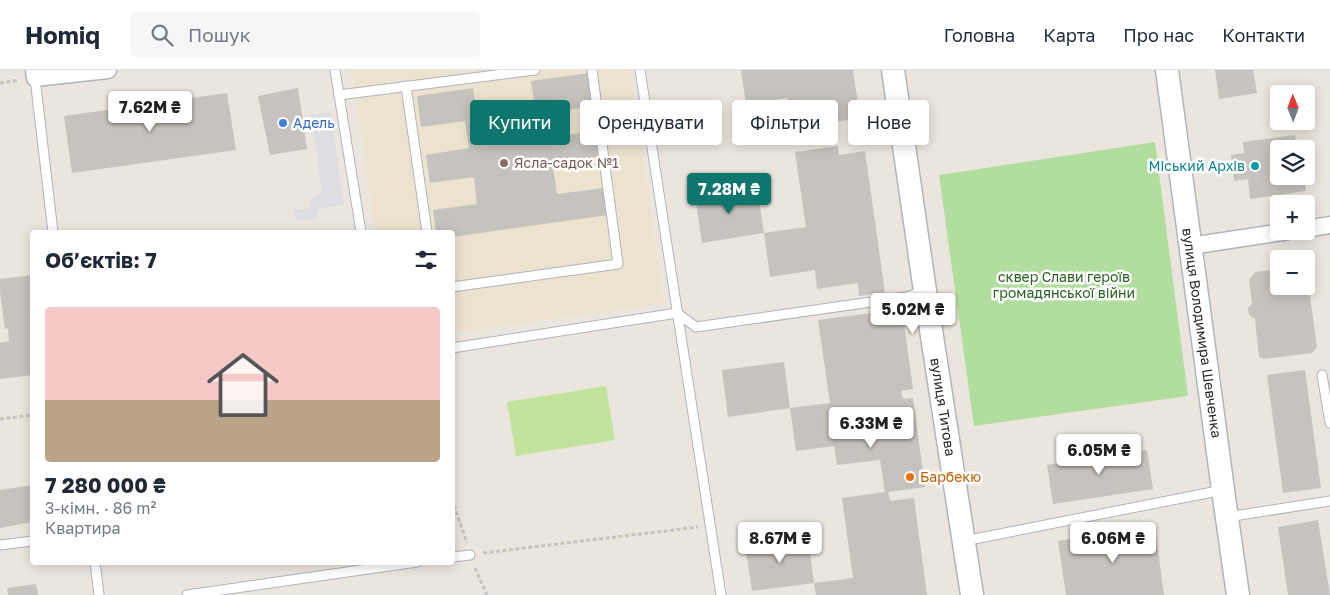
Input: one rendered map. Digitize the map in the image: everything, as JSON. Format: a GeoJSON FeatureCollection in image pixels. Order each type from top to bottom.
{"type":"FeatureCollection","features":[{"type":"Feature","properties":{"kind":"street"},"geometry":{"type":"LineString","coordinates":[[35,74],[108,70]]}},
{"type":"Feature","properties":{"kind":"street","name":"вулиця Титова"},"geometry":{"type":"LineString","coordinates":[[894,70],[925,291],[972,595]]}},
{"type":"Feature","properties":{"kind":"street","name":"вулиця Володимира Шевченка"},"geometry":{"type":"LineString","coordinates":[[1167,70],[1238,595]]}},
{"type":"Feature","properties":{"kind":"street"},"geometry":{"type":"LineString","coordinates":[[1315,228],[1330,225]]}},
{"type":"Feature","properties":{"kind":"street"},"geometry":{"type":"LineString","coordinates":[[1190,246],[1270,234]]}},
{"type":"Feature","properties":{"kind":"lane"},"geometry":{"type":"LineString","coordinates":[[335,70],[361,230]]}},
{"type":"Feature","properties":{"kind":"lane"},"geometry":{"type":"LineString","coordinates":[[339,95],[535,70]]}},
{"type":"Feature","properties":{"kind":"lane"},"geometry":{"type":"LineString","coordinates":[[455,287],[618,264],[592,70]]}},
{"type":"Feature","properties":{"kind":"lane"},"geometry":{"type":"LineString","coordinates":[[640,70],[721,595]]}},
{"type":"Feature","properties":{"kind":"lane"},"geometry":{"type":"LineString","coordinates":[[35,74],[54,230]]}},
{"type":"Feature","properties":{"kind":"lane"},"geometry":{"type":"LineString","coordinates":[[406,86],[428,230]]}},
{"type":"Feature","properties":{"kind":"lane"},"geometry":{"type":"LineString","coordinates":[[455,348],[677,313],[696,327],[906,298],[925,291]]}},
{"type":"Feature","properties":{"kind":"lane"},"geometry":{"type":"LineString","coordinates":[[1322,375],[1330,423]]}},
{"type":"Feature","properties":{"kind":"lane"},"geometry":{"type":"LineString","coordinates":[[964,542],[1223,490]]}},
{"type":"Feature","properties":{"kind":"lane"},"geometry":{"type":"LineString","coordinates":[[1227,517],[1330,502]]}},
{"type":"Feature","properties":{"kind":"lane"},"geometry":{"type":"LineString","coordinates":[[0,545],[30,541]]}},
{"type":"Feature","properties":{"kind":"lane"},"geometry":{"type":"LineString","coordinates":[[455,558],[470,555]]}},
{"type":"Feature","properties":{"kind":"lane"},"geometry":{"type":"LineString","coordinates":[[95,565],[99,595]]}},
{"type":"Feature","properties":{"kind":"lane"},"geometry":{"type":"LineString","coordinates":[[187,595],[396,565]]}},
{"type":"Feature","properties":{"kind":"path"},"geometry":{"type":"LineString","coordinates":[[0,419],[30,415]]}},
{"type":"Feature","properties":{"kind":"path"},"geometry":{"type":"LineString","coordinates":[[455,508],[470,555],[487,595]]}},
{"type":"Feature","properties":{"kind":"path"},"geometry":{"type":"LineString","coordinates":[[470,555],[709,525]]}},
{"type":"Feature","properties":{"kind":"shaded area","name":"Ясла-садок №1"},"geometry":{"type":"Polygon","coordinates":[[[352,70],[630,70],[634,100],[580,100],[580,145],[641,145],[664,303],[455,333],[455,230],[375,230],[352,70]]]}},
{"type":"Feature","properties":{"kind":"shaded area"},"geometry":{"type":"Polygon","coordinates":[[[331,112],[344,205],[319,209],[316,219],[296,221],[294,210],[310,208],[311,198],[322,193],[311,115],[331,112]]]}},
{"type":"Feature","properties":{"kind":"green space","name":"сквер Слави героїв громадянської війни"},"geometry":{"type":"Polygon","coordinates":[[[1155,142],[1188,396],[974,426],[939,175],[1155,142]]]}},
{"type":"Feature","properties":{"kind":"green space"},"geometry":{"type":"Polygon","coordinates":[[[606,386],[615,440],[516,456],[507,402],[606,386]]]}},
{"type":"Feature","properties":{"kind":"building"},"geometry":{"type":"Polygon","coordinates":[[[741,70],[853,70],[857,100],[848,100],[848,120],[838,121],[838,100],[788,100],[788,98],[745,100],[741,70]]]}},
{"type":"Feature","properties":{"kind":"building"},"geometry":{"type":"Polygon","coordinates":[[[1215,70],[1253,70],[1257,93],[1219,99],[1215,70]]]}},
{"type":"Feature","properties":{"kind":"building"},"geometry":{"type":"Polygon","coordinates":[[[589,73],[593,100],[580,100],[580,108],[570,110],[570,100],[534,100],[531,81],[589,73]]]}},
{"type":"Feature","properties":{"kind":"building","name":"Адель"},"geometry":{"type":"Polygon","coordinates":[[[298,88],[307,149],[270,155],[258,96],[298,88]]]}},
{"type":"Feature","properties":{"kind":"building"},"geometry":{"type":"Polygon","coordinates":[[[473,88],[475,100],[470,100],[470,145],[570,145],[570,134],[580,133],[580,145],[598,145],[600,160],[553,167],[557,194],[604,188],[608,215],[455,237],[455,230],[436,230],[433,210],[477,204],[474,177],[430,183],[426,155],[469,148],[465,121],[421,127],[417,96],[473,88]]]}},
{"type":"Feature","properties":{"kind":"building"},"geometry":{"type":"Polygon","coordinates":[[[227,93],[236,150],[72,173],[64,116],[227,93]]]}},
{"type":"Feature","properties":{"kind":"building","name":"Міський Архів"},"geometry":{"type":"Polygon","coordinates":[[[1295,135],[1296,140],[1270,140],[1270,185],[1305,185],[1306,191],[1250,199],[1248,179],[1234,181],[1231,155],[1244,153],[1243,142],[1295,135]]]}},
{"type":"Feature","properties":{"kind":"building"},"geometry":{"type":"Polygon","coordinates":[[[838,146],[839,155],[865,151],[885,292],[859,296],[858,283],[817,289],[815,270],[770,277],[764,233],[806,227],[795,152],[838,146]]]}},
{"type":"Feature","properties":{"kind":"building"},"geometry":{"type":"Polygon","coordinates":[[[757,187],[764,233],[702,243],[695,196],[757,187]]]}},
{"type":"Feature","properties":{"kind":"building"},"geometry":{"type":"Polygon","coordinates":[[[1270,270],[1270,295],[1310,295],[1317,347],[1312,353],[1263,359],[1259,357],[1255,319],[1249,315],[1248,308],[1252,304],[1249,280],[1255,272],[1270,270]]]}},
{"type":"Feature","properties":{"kind":"building"},"geometry":{"type":"Polygon","coordinates":[[[30,275],[30,375],[0,379],[0,343],[9,341],[8,328],[5,329],[0,279],[30,275]]]}},
{"type":"Feature","properties":{"kind":"building"},"geometry":{"type":"Polygon","coordinates":[[[902,309],[913,389],[901,391],[903,399],[913,398],[925,487],[888,492],[890,501],[914,498],[927,595],[816,595],[814,583],[853,578],[842,498],[885,492],[880,460],[837,465],[834,446],[796,451],[790,408],[830,403],[818,320],[902,309]]]}},
{"type":"Feature","properties":{"kind":"building"},"geometry":{"type":"Polygon","coordinates":[[[784,362],[790,408],[728,417],[722,370],[784,362]]]}},
{"type":"Feature","properties":{"kind":"building"},"geometry":{"type":"Polygon","coordinates":[[[1305,370],[1321,488],[1283,493],[1267,375],[1305,370]]]}},
{"type":"Feature","properties":{"kind":"building"},"geometry":{"type":"Polygon","coordinates":[[[1094,450],[1097,458],[1147,450],[1153,489],[1053,504],[1047,465],[1065,462],[1094,450]]]}},
{"type":"Feature","properties":{"kind":"building"},"geometry":{"type":"Polygon","coordinates":[[[30,485],[30,522],[0,528],[0,490],[30,485]]]}},
{"type":"Feature","properties":{"kind":"building"},"geometry":{"type":"Polygon","coordinates":[[[1318,520],[1330,595],[1288,595],[1278,527],[1318,520]]]}},
{"type":"Feature","properties":{"kind":"building"},"geometry":{"type":"Polygon","coordinates":[[[1155,527],[1164,595],[1066,595],[1058,541],[1155,527]]]}},
{"type":"Feature","properties":{"kind":"building"},"geometry":{"type":"Polygon","coordinates":[[[808,536],[814,583],[752,591],[745,545],[808,536]]]}},
{"type":"Feature","properties":{"kind":"building"},"geometry":{"type":"Polygon","coordinates":[[[36,584],[38,595],[8,595],[7,588],[36,584]]]}},
{"type":"Feature","properties":{"kind":"place","name":"Адель"},"geometry":{"type":"Point","coordinates":[283,123]}},
{"type":"Feature","properties":{"kind":"place","name":"Ясла-садок №1"},"geometry":{"type":"Point","coordinates":[504,163]}},
{"type":"Feature","properties":{"kind":"place","name":"Міський Архів"},"geometry":{"type":"Point","coordinates":[1255,166]}},
{"type":"Feature","properties":{"kind":"place","name":"Барбекю"},"geometry":{"type":"Point","coordinates":[910,477]}}]}
